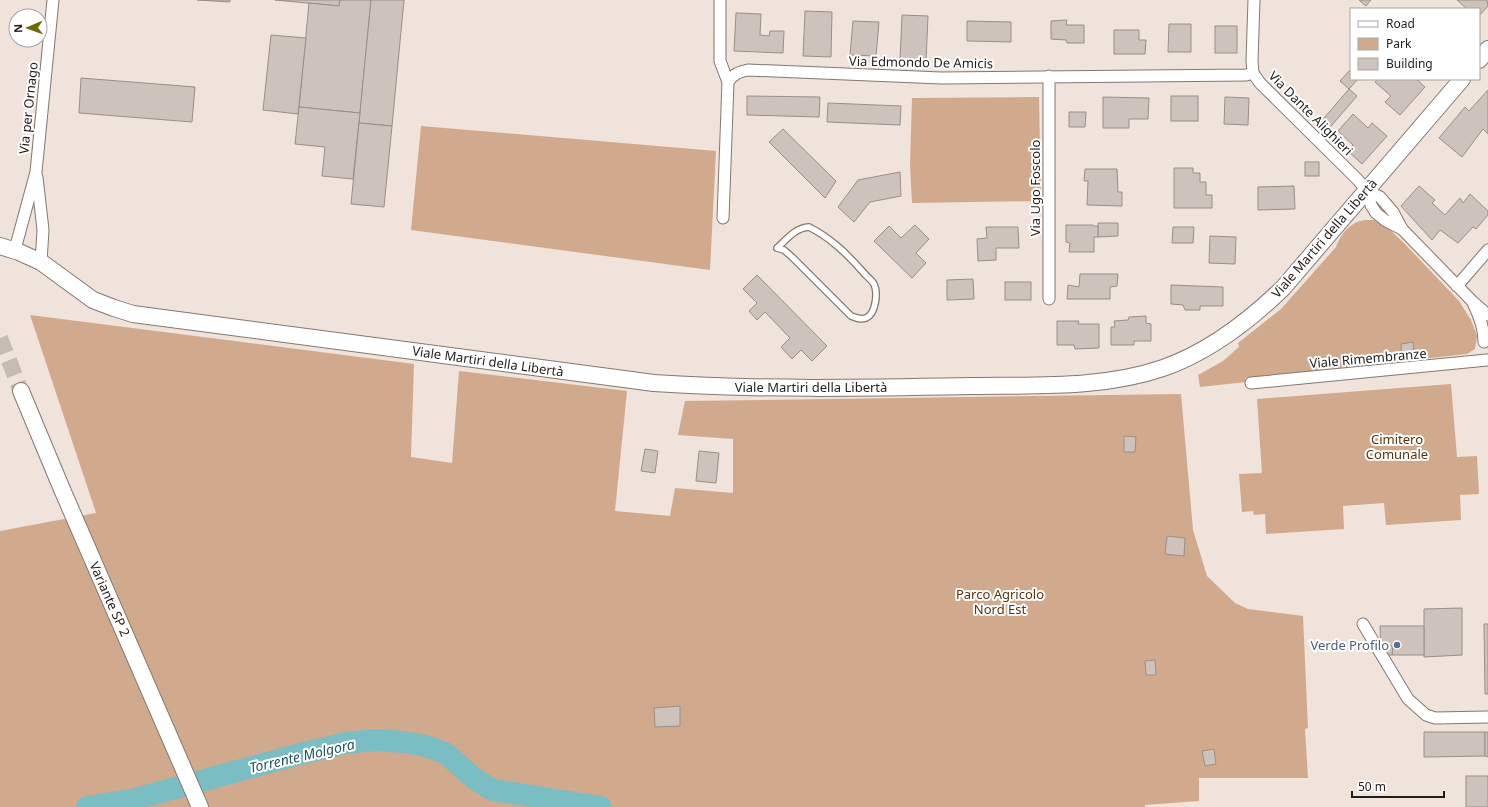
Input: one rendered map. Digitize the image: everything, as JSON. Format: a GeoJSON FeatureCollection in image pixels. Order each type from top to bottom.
{"type":"FeatureCollection","features":[{"type":"Feature","properties":{"kind":"street","name":"Via per Ornago"},"geometry":{"type":"LineString","coordinates":[[7,248],[17,242],[36,172],[53,0]]}},
{"type":"Feature","properties":{"kind":"street"},"geometry":{"type":"LineString","coordinates":[[720,0],[720,61],[728,82],[723,218]]}},
{"type":"Feature","properties":{"kind":"street","name":"Via Dante Alighieri"},"geometry":{"type":"LineString","coordinates":[[1254,0],[1252,61],[1253,73],[1260,83],[1358,180],[1367,191],[1380,197],[1393,212],[1402,229],[1457,286],[1488,315]]}},
{"type":"Feature","properties":{"kind":"street"},"geometry":{"type":"LineString","coordinates":[[1480,59],[1488,49]]}},
{"type":"Feature","properties":{"kind":"street","name":"Via Edmondo De Amicis"},"geometry":{"type":"LineString","coordinates":[[728,82],[732,76],[739,72],[748,70],[941,78],[1246,75],[1253,73]]}},
{"type":"Feature","properties":{"kind":"street","name":"Via Ugo Foscolo"},"geometry":{"type":"LineString","coordinates":[[1048,76],[1049,299]]}},
{"type":"Feature","properties":{"kind":"street","name":"Viale Martiri della Libertà"},"geometry":{"type":"LineString","coordinates":[[7,248],[47,266],[93,300],[133,314],[654,383],[712,387],[865,388],[1085,383],[1108,381],[1162,368],[1192,356],[1229,333],[1256,313],[1283,288],[1461,80]]}},
{"type":"Feature","properties":{"kind":"street","name":"Via per Ornago"},"geometry":{"type":"LineString","coordinates":[[36,172],[47,266]]}},
{"type":"Feature","properties":{"kind":"street"},"geometry":{"type":"LineString","coordinates":[[1457,286],[1488,250]]}},
{"type":"Feature","properties":{"kind":"street"},"geometry":{"type":"LineString","coordinates":[[1474,302],[1486,339],[1483,352],[1488,360]]}},
{"type":"Feature","properties":{"kind":"street","name":"Viale Rimembranze"},"geometry":{"type":"LineString","coordinates":[[1251,383],[1488,360]]}},
{"type":"Feature","properties":{"kind":"street","name":"Variante SP 2"},"geometry":{"type":"LineString","coordinates":[[21,391],[64,494],[200,807]]}},
{"type":"Feature","properties":{"kind":"street"},"geometry":{"type":"LineString","coordinates":[[1363,624],[1408,699],[1426,715],[1435,718],[1488,717]]}},
{"type":"Feature","properties":{"kind":"lane"},"geometry":{"type":"LineString","coordinates":[[809,227],[818,231],[843,249],[874,284],[876,297],[869,316],[865,319],[851,316],[792,256],[784,250],[777,248],[797,230],[809,227]]}},
{"type":"Feature","properties":{"kind":"green space"},"geometry":{"type":"Polygon","coordinates":[[[1039,97],[1041,201],[912,203],[910,165],[912,98],[1039,97]]]}},
{"type":"Feature","properties":{"kind":"green space"},"geometry":{"type":"Polygon","coordinates":[[[421,126],[716,151],[710,270],[411,230],[421,126]]]}},
{"type":"Feature","properties":{"kind":"green space"},"geometry":{"type":"Polygon","coordinates":[[[1365,220],[1374,220],[1387,227],[1459,301],[1471,320],[1477,336],[1475,349],[1467,354],[1245,378],[1246,382],[1200,387],[1198,375],[1223,361],[1239,347],[1238,343],[1281,309],[1336,247],[1343,233],[1355,223],[1365,220]]]}},
{"type":"Feature","properties":{"kind":"green space","name":"Parco Agricolo Nord Est"},"geometry":{"type":"Polygon","coordinates":[[[30,315],[414,364],[411,457],[452,463],[459,371],[627,391],[615,511],[670,516],[675,488],[733,493],[733,439],[678,435],[685,401],[1181,394],[1193,530],[1207,576],[1235,603],[1248,609],[1303,616],[1308,728],[1305,729],[1308,778],[1199,778],[1199,801],[1145,805],[1145,807],[0,807],[0,531],[96,513],[30,315]]]}},
{"type":"Feature","properties":{"kind":"green space","name":"Cimitero Comunale"},"geometry":{"type":"Polygon","coordinates":[[[1451,384],[1457,457],[1477,456],[1479,494],[1460,495],[1461,520],[1386,525],[1384,503],[1343,506],[1344,529],[1266,534],[1265,514],[1254,515],[1253,511],[1242,512],[1239,474],[1262,473],[1257,399],[1451,384]]]}},
{"type":"Feature","properties":{"kind":"building"},"geometry":{"type":"Polygon","coordinates":[[[197,0],[230,0],[230,2],[197,0]]]}},
{"type":"Feature","properties":{"kind":"building"},"geometry":{"type":"Polygon","coordinates":[[[275,0],[340,0],[339,6],[275,0]]]}},
{"type":"Feature","properties":{"kind":"building"},"geometry":{"type":"Polygon","coordinates":[[[340,0],[371,0],[360,113],[299,107],[309,3],[339,6],[340,0]]]}},
{"type":"Feature","properties":{"kind":"building"},"geometry":{"type":"Polygon","coordinates":[[[371,0],[404,0],[392,126],[359,123],[371,0]]]}},
{"type":"Feature","properties":{"kind":"building"},"geometry":{"type":"Polygon","coordinates":[[[1359,0],[1371,0],[1366,6],[1359,0]]]}},
{"type":"Feature","properties":{"kind":"building"},"geometry":{"type":"Polygon","coordinates":[[[1457,0],[1487,0],[1488,6],[1480,15],[1480,8],[1466,8],[1457,0]]]}},
{"type":"Feature","properties":{"kind":"building"},"geometry":{"type":"Polygon","coordinates":[[[805,11],[832,12],[831,57],[803,56],[805,11]]]}},
{"type":"Feature","properties":{"kind":"building"},"geometry":{"type":"Polygon","coordinates":[[[736,13],[761,14],[760,35],[769,36],[770,31],[784,31],[783,53],[734,51],[736,13]]]}},
{"type":"Feature","properties":{"kind":"building"},"geometry":{"type":"Polygon","coordinates":[[[902,15],[928,16],[926,61],[900,60],[902,15]]]}},
{"type":"Feature","properties":{"kind":"building"},"geometry":{"type":"Polygon","coordinates":[[[1067,20],[1066,25],[1084,25],[1084,43],[1067,43],[1066,40],[1051,39],[1051,21],[1067,20]]]}},
{"type":"Feature","properties":{"kind":"building"},"geometry":{"type":"Polygon","coordinates":[[[853,21],[879,22],[876,56],[850,55],[853,21]]]}},
{"type":"Feature","properties":{"kind":"building"},"geometry":{"type":"Polygon","coordinates":[[[967,21],[1011,22],[1011,42],[967,41],[967,21]]]}},
{"type":"Feature","properties":{"kind":"building"},"geometry":{"type":"Polygon","coordinates":[[[1169,24],[1191,24],[1191,52],[1168,52],[1169,24]]]}},
{"type":"Feature","properties":{"kind":"building"},"geometry":{"type":"Polygon","coordinates":[[[1215,26],[1237,26],[1237,53],[1215,53],[1215,26]]]}},
{"type":"Feature","properties":{"kind":"building"},"geometry":{"type":"Polygon","coordinates":[[[1114,30],[1139,30],[1139,40],[1146,40],[1145,54],[1114,54],[1114,30]]]}},
{"type":"Feature","properties":{"kind":"building"},"geometry":{"type":"Polygon","coordinates":[[[271,35],[306,38],[298,114],[263,110],[271,35]]]}},
{"type":"Feature","properties":{"kind":"building"},"geometry":{"type":"Polygon","coordinates":[[[1350,70],[1350,80],[1357,80],[1349,89],[1340,81],[1350,70]]]}},
{"type":"Feature","properties":{"kind":"building"},"geometry":{"type":"Polygon","coordinates":[[[81,78],[195,87],[192,122],[79,113],[81,78]]]}},
{"type":"Feature","properties":{"kind":"building"},"geometry":{"type":"Polygon","coordinates":[[[1377,80],[1417,80],[1425,87],[1400,115],[1385,102],[1391,96],[1375,82],[1377,80]]]}},
{"type":"Feature","properties":{"kind":"building"},"geometry":{"type":"Polygon","coordinates":[[[1349,89],[1357,96],[1326,132],[1318,125],[1349,89]]]}},
{"type":"Feature","properties":{"kind":"building"},"geometry":{"type":"Polygon","coordinates":[[[1488,90],[1488,134],[1483,129],[1462,157],[1439,138],[1465,107],[1469,111],[1488,90]]]}},
{"type":"Feature","properties":{"kind":"building"},"geometry":{"type":"Polygon","coordinates":[[[747,96],[820,97],[819,117],[747,115],[747,96]]]}},
{"type":"Feature","properties":{"kind":"building"},"geometry":{"type":"Polygon","coordinates":[[[1171,96],[1198,96],[1198,121],[1171,121],[1171,96]]]}},
{"type":"Feature","properties":{"kind":"building"},"geometry":{"type":"Polygon","coordinates":[[[1103,97],[1149,98],[1148,119],[1129,119],[1129,128],[1103,128],[1103,97]]]}},
{"type":"Feature","properties":{"kind":"building"},"geometry":{"type":"Polygon","coordinates":[[[1225,97],[1249,98],[1248,125],[1224,124],[1225,97]]]}},
{"type":"Feature","properties":{"kind":"building"},"geometry":{"type":"Polygon","coordinates":[[[828,103],[901,106],[900,125],[827,122],[828,103]]]}},
{"type":"Feature","properties":{"kind":"building"},"geometry":{"type":"Polygon","coordinates":[[[299,107],[360,113],[353,179],[322,176],[325,147],[295,144],[299,107]]]}},
{"type":"Feature","properties":{"kind":"building"},"geometry":{"type":"Polygon","coordinates":[[[1069,112],[1086,112],[1085,127],[1069,127],[1069,112]]]}},
{"type":"Feature","properties":{"kind":"building"},"geometry":{"type":"Polygon","coordinates":[[[1353,114],[1368,128],[1372,123],[1387,136],[1362,164],[1348,151],[1353,145],[1338,131],[1353,114]]]}},
{"type":"Feature","properties":{"kind":"building"},"geometry":{"type":"Polygon","coordinates":[[[359,123],[392,126],[384,207],[351,204],[359,123]]]}},
{"type":"Feature","properties":{"kind":"building"},"geometry":{"type":"Polygon","coordinates":[[[783,129],[836,181],[825,198],[769,142],[783,129]]]}},
{"type":"Feature","properties":{"kind":"building"},"geometry":{"type":"Polygon","coordinates":[[[1305,162],[1319,162],[1319,176],[1305,176],[1305,162]]]}},
{"type":"Feature","properties":{"kind":"building"},"geometry":{"type":"Polygon","coordinates":[[[1174,168],[1193,168],[1193,173],[1200,173],[1200,182],[1206,182],[1206,195],[1212,195],[1212,208],[1174,208],[1174,168]]]}},
{"type":"Feature","properties":{"kind":"building"},"geometry":{"type":"Polygon","coordinates":[[[1085,169],[1117,169],[1118,192],[1122,192],[1122,206],[1087,205],[1088,181],[1084,181],[1085,169]]]}},
{"type":"Feature","properties":{"kind":"building"},"geometry":{"type":"Polygon","coordinates":[[[900,172],[901,196],[870,202],[854,222],[838,207],[858,180],[900,172]]]}},
{"type":"Feature","properties":{"kind":"building"},"geometry":{"type":"Polygon","coordinates":[[[1294,186],[1295,209],[1258,210],[1258,187],[1294,186]]]}},
{"type":"Feature","properties":{"kind":"building"},"geometry":{"type":"Polygon","coordinates":[[[1419,186],[1435,200],[1432,203],[1445,215],[1460,198],[1463,203],[1470,194],[1488,211],[1488,215],[1476,229],[1473,227],[1458,243],[1440,230],[1432,240],[1401,206],[1419,186]]]}},
{"type":"Feature","properties":{"kind":"building"},"geometry":{"type":"Polygon","coordinates":[[[1098,223],[1118,223],[1118,236],[1098,237],[1098,223]]]}},
{"type":"Feature","properties":{"kind":"building"},"geometry":{"type":"Polygon","coordinates":[[[915,225],[929,239],[916,253],[926,263],[912,278],[874,241],[889,226],[901,238],[915,225]]]}},
{"type":"Feature","properties":{"kind":"building"},"geometry":{"type":"Polygon","coordinates":[[[1066,225],[1098,226],[1098,237],[1094,237],[1094,252],[1069,252],[1070,243],[1066,242],[1066,225]]]}},
{"type":"Feature","properties":{"kind":"building"},"geometry":{"type":"Polygon","coordinates":[[[986,227],[1018,227],[1019,248],[996,248],[996,260],[978,261],[977,239],[987,238],[986,227]]]}},
{"type":"Feature","properties":{"kind":"building"},"geometry":{"type":"Polygon","coordinates":[[[1173,227],[1194,227],[1193,243],[1172,243],[1173,227]]]}},
{"type":"Feature","properties":{"kind":"building"},"geometry":{"type":"Polygon","coordinates":[[[1210,236],[1236,237],[1235,264],[1209,263],[1210,236]]]}},
{"type":"Feature","properties":{"kind":"building"},"geometry":{"type":"Polygon","coordinates":[[[1080,274],[1118,274],[1117,286],[1110,287],[1110,299],[1067,299],[1068,285],[1079,287],[1080,274]]]}},
{"type":"Feature","properties":{"kind":"building"},"geometry":{"type":"Polygon","coordinates":[[[757,275],[827,346],[812,361],[801,350],[792,359],[781,347],[790,338],[765,312],[757,320],[749,311],[757,303],[743,289],[757,275]]]}},
{"type":"Feature","properties":{"kind":"building"},"geometry":{"type":"Polygon","coordinates":[[[973,279],[974,299],[947,300],[947,280],[973,279]]]}},
{"type":"Feature","properties":{"kind":"building"},"geometry":{"type":"Polygon","coordinates":[[[1005,282],[1031,282],[1031,300],[1005,300],[1005,282]]]}},
{"type":"Feature","properties":{"kind":"building"},"geometry":{"type":"Polygon","coordinates":[[[1171,285],[1223,287],[1223,306],[1200,306],[1200,310],[1185,310],[1183,305],[1171,304],[1171,285]]]}},
{"type":"Feature","properties":{"kind":"building"},"geometry":{"type":"Polygon","coordinates":[[[1146,316],[1146,323],[1151,324],[1151,341],[1134,341],[1134,345],[1111,345],[1111,327],[1115,327],[1114,321],[1128,320],[1129,317],[1146,316]]]}},
{"type":"Feature","properties":{"kind":"building"},"geometry":{"type":"Polygon","coordinates":[[[1057,321],[1079,321],[1078,324],[1099,324],[1099,348],[1075,349],[1074,345],[1057,345],[1057,321]]]}},
{"type":"Feature","properties":{"kind":"building"},"geometry":{"type":"Polygon","coordinates":[[[1413,342],[1414,355],[1402,357],[1401,344],[1413,342]]]}},
{"type":"Feature","properties":{"kind":"building"},"geometry":{"type":"Polygon","coordinates":[[[1124,436],[1136,437],[1135,452],[1124,452],[1124,436]]]}},
{"type":"Feature","properties":{"kind":"building"},"geometry":{"type":"Polygon","coordinates":[[[645,449],[658,451],[655,473],[641,471],[645,449]]]}},
{"type":"Feature","properties":{"kind":"building"},"geometry":{"type":"Polygon","coordinates":[[[699,451],[719,453],[716,483],[696,481],[699,451]]]}},
{"type":"Feature","properties":{"kind":"building"},"geometry":{"type":"Polygon","coordinates":[[[1167,536],[1185,538],[1184,556],[1165,554],[1167,536]]]}},
{"type":"Feature","properties":{"kind":"building"},"geometry":{"type":"Polygon","coordinates":[[[1462,608],[1462,655],[1424,657],[1424,609],[1462,608]]]}},
{"type":"Feature","properties":{"kind":"building"},"geometry":{"type":"Polygon","coordinates":[[[1484,624],[1488,624],[1488,694],[1485,694],[1484,624]]]}},
{"type":"Feature","properties":{"kind":"building"},"geometry":{"type":"Polygon","coordinates":[[[1380,626],[1424,626],[1424,655],[1392,655],[1393,646],[1383,646],[1383,651],[1381,651],[1380,626]]]}},
{"type":"Feature","properties":{"kind":"building"},"geometry":{"type":"Polygon","coordinates":[[[1383,646],[1393,646],[1392,655],[1383,655],[1383,646]]]}},
{"type":"Feature","properties":{"kind":"building"},"geometry":{"type":"Polygon","coordinates":[[[1155,660],[1156,675],[1146,675],[1145,661],[1155,660]]]}},
{"type":"Feature","properties":{"kind":"building"},"geometry":{"type":"Polygon","coordinates":[[[680,706],[680,726],[655,727],[654,708],[680,706]]]}},
{"type":"Feature","properties":{"kind":"building"},"geometry":{"type":"Polygon","coordinates":[[[1424,732],[1485,732],[1485,756],[1424,757],[1424,732]]]}},
{"type":"Feature","properties":{"kind":"building"},"geometry":{"type":"Polygon","coordinates":[[[1485,732],[1488,732],[1488,757],[1485,756],[1485,732]]]}},
{"type":"Feature","properties":{"kind":"building"},"geometry":{"type":"Polygon","coordinates":[[[1214,749],[1216,764],[1205,766],[1202,751],[1214,749]]]}},
{"type":"Feature","properties":{"kind":"building"},"geometry":{"type":"Polygon","coordinates":[[[1466,776],[1488,776],[1488,807],[1466,807],[1466,776]]]}},
{"type":"Feature","properties":{"kind":"waterway","name":"Torrente Molgora"},"geometry":{"type":"LineString","coordinates":[[87,807],[135,799],[296,755],[346,743],[376,740],[404,742],[426,746],[445,753],[475,779],[493,790],[601,807]]}},
{"type":"Feature","properties":{"kind":"tunnel"},"geometry":{"type":"LineString","coordinates":[[0,338],[21,391]]}},
{"type":"Feature","properties":{"kind":"place","name":"Verde Profilo"},"geometry":{"type":"Point","coordinates":[1397,645]}}]}
